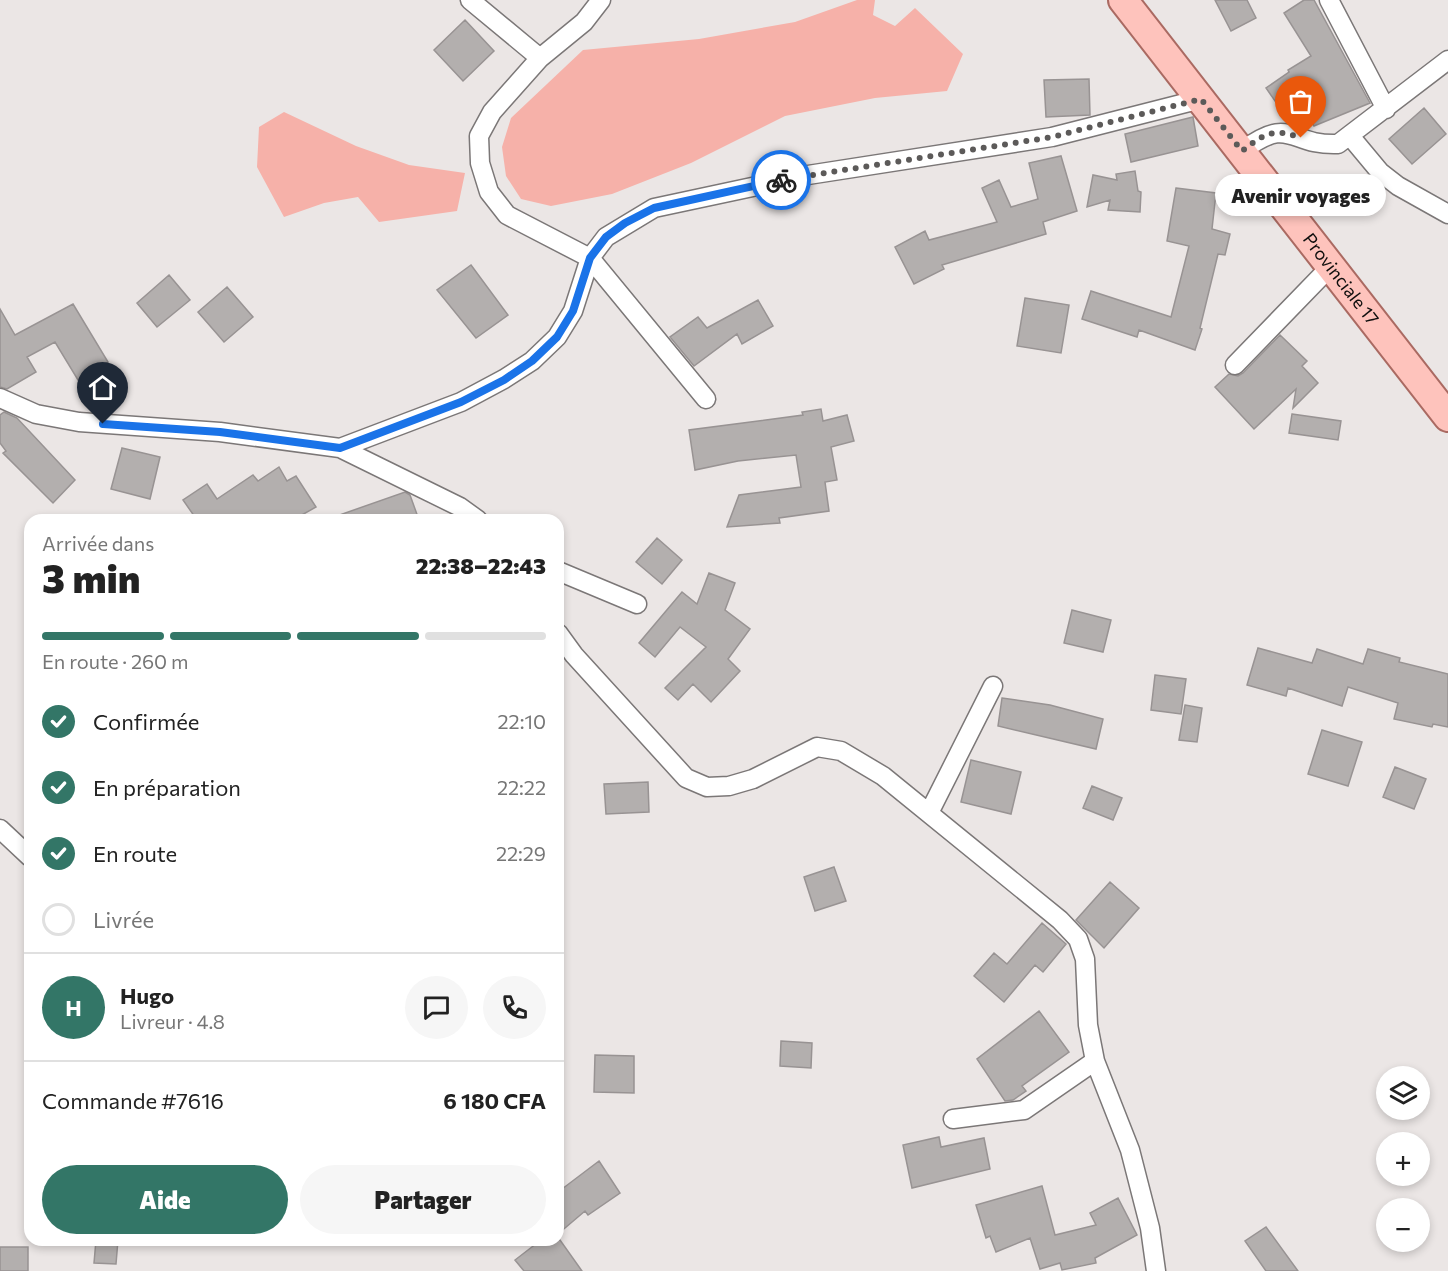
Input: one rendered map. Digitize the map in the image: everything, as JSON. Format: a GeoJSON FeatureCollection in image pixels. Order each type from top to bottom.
{"type":"FeatureCollection","features":[{"type":"Feature","properties":{"kind":"main road","name":"Provinciale 17"},"geometry":{"type":"LineString","coordinates":[[1123,0],[1448,417]]}},
{"type":"Feature","properties":{"kind":"street"},"geometry":{"type":"LineString","coordinates":[[470,0],[540,58]]}},
{"type":"Feature","properties":{"kind":"street"},"geometry":{"type":"LineString","coordinates":[[602,0],[584,22],[540,58],[492,112],[479,136],[480,163],[489,192],[507,215],[590,258],[706,399]]}},
{"type":"Feature","properties":{"kind":"street"},"geometry":{"type":"LineString","coordinates":[[1329,0],[1386,109]]}},
{"type":"Feature","properties":{"kind":"street"},"geometry":{"type":"LineString","coordinates":[[1242,151],[1261,136],[1274,132],[1285,132],[1319,145],[1338,144],[1448,60]]}},
{"type":"Feature","properties":{"kind":"street"},"geometry":{"type":"LineString","coordinates":[[340,448],[461,402],[504,380],[532,361],[557,337],[573,311],[590,258],[606,237],[654,208],[808,175],[1052,137],[1201,99]]}},
{"type":"Feature","properties":{"kind":"street"},"geometry":{"type":"LineString","coordinates":[[1350,136],[1380,172],[1398,186],[1448,214]]}},
{"type":"Feature","properties":{"kind":"street"},"geometry":{"type":"LineString","coordinates":[[1235,365],[1331,266]]}},
{"type":"Feature","properties":{"kind":"street"},"geometry":{"type":"LineString","coordinates":[[0,399],[36,414],[79,423],[220,432],[340,448],[460,507],[470,514]]}},
{"type":"Feature","properties":{"kind":"street"},"geometry":{"type":"LineString","coordinates":[[564,574],[637,604]]}},
{"type":"Feature","properties":{"kind":"street"},"geometry":{"type":"LineString","coordinates":[[564,641],[589,672],[686,778],[707,787],[729,786],[753,779],[817,747],[841,750],[883,776],[965,846],[1060,920],[1078,939],[1085,959],[1088,1025],[1095,1060],[1130,1150],[1150,1228],[1156,1271]]}},
{"type":"Feature","properties":{"kind":"street"},"geometry":{"type":"LineString","coordinates":[[929,813],[993,686]]}},
{"type":"Feature","properties":{"kind":"street"},"geometry":{"type":"LineString","coordinates":[[0,829],[24,851]]}},
{"type":"Feature","properties":{"kind":"street"},"geometry":{"type":"LineString","coordinates":[[953,1119],[1024,1110],[1095,1060]]}},
{"type":"Feature","properties":{"kind":"shaded area"},"geometry":{"type":"Polygon","coordinates":[[[857,0],[875,0],[873,15],[895,26],[915,8],[963,54],[947,91],[875,98],[785,116],[691,163],[612,194],[551,206],[521,199],[506,176],[502,147],[511,118],[583,50],[699,39],[795,22],[857,0]]]}},
{"type":"Feature","properties":{"kind":"shaded area"},"geometry":{"type":"Polygon","coordinates":[[[284,112],[356,146],[409,165],[465,173],[457,211],[379,222],[358,197],[324,203],[284,217],[257,167],[259,127],[284,112]]]}},
{"type":"Feature","properties":{"kind":"building"},"geometry":{"type":"Polygon","coordinates":[[[1215,0],[1247,0],[1256,18],[1231,31],[1215,0]]]}},
{"type":"Feature","properties":{"kind":"building"},"geometry":{"type":"Polygon","coordinates":[[[1304,0],[1314,0],[1370,103],[1314,126],[1302,101],[1284,114],[1266,88],[1289,72],[1288,70],[1311,56],[1284,13],[1304,0]]]}},
{"type":"Feature","properties":{"kind":"building"},"geometry":{"type":"Polygon","coordinates":[[[465,20],[494,51],[463,81],[434,50],[465,20]]]}},
{"type":"Feature","properties":{"kind":"building"},"geometry":{"type":"Polygon","coordinates":[[[1089,79],[1090,115],[1046,117],[1044,80],[1089,79]]]}},
{"type":"Feature","properties":{"kind":"building"},"geometry":{"type":"Polygon","coordinates":[[[1424,108],[1446,134],[1412,164],[1389,139],[1424,108]]]}},
{"type":"Feature","properties":{"kind":"building"},"geometry":{"type":"Polygon","coordinates":[[[1193,117],[1198,146],[1131,162],[1125,134],[1193,117]]]}},
{"type":"Feature","properties":{"kind":"building"},"geometry":{"type":"Polygon","coordinates":[[[1061,156],[1077,211],[1043,222],[1046,234],[942,265],[944,269],[914,284],[895,247],[925,231],[929,240],[997,222],[982,188],[999,180],[1011,207],[1038,199],[1029,163],[1061,156]]]}},
{"type":"Feature","properties":{"kind":"building"},"geometry":{"type":"Polygon","coordinates":[[[1135,171],[1138,191],[1141,192],[1140,212],[1108,210],[1110,200],[1087,207],[1093,175],[1117,180],[1116,174],[1135,171]]]}},
{"type":"Feature","properties":{"kind":"building"},"geometry":{"type":"Polygon","coordinates":[[[1176,188],[1216,193],[1212,229],[1230,234],[1225,255],[1218,254],[1200,328],[1202,329],[1195,350],[1139,330],[1137,337],[1082,319],[1091,291],[1171,317],[1189,246],[1167,241],[1176,188]]]}},
{"type":"Feature","properties":{"kind":"building"},"geometry":{"type":"Polygon","coordinates":[[[471,265],[508,315],[476,338],[437,290],[471,265]]]}},
{"type":"Feature","properties":{"kind":"building"},"geometry":{"type":"Polygon","coordinates":[[[169,275],[190,300],[157,327],[137,303],[169,275]]]}},
{"type":"Feature","properties":{"kind":"building"},"geometry":{"type":"Polygon","coordinates":[[[227,287],[253,317],[224,342],[198,312],[227,287]]]}},
{"type":"Feature","properties":{"kind":"building"},"geometry":{"type":"Polygon","coordinates":[[[1025,298],[1069,305],[1061,353],[1017,346],[1025,298]]]}},
{"type":"Feature","properties":{"kind":"building"},"geometry":{"type":"Polygon","coordinates":[[[758,300],[773,326],[742,344],[737,334],[694,366],[670,337],[698,317],[707,328],[758,300]]]}},
{"type":"Feature","properties":{"kind":"building"},"geometry":{"type":"Polygon","coordinates":[[[73,304],[108,362],[78,380],[55,342],[27,357],[36,372],[7,389],[0,387],[0,309],[15,335],[73,304]]]}},
{"type":"Feature","properties":{"kind":"building"},"geometry":{"type":"Polygon","coordinates":[[[1280,335],[1307,361],[1302,366],[1318,383],[1293,408],[1296,389],[1254,429],[1215,387],[1229,374],[1238,376],[1243,373],[1280,335]]]}},
{"type":"Feature","properties":{"kind":"building"},"geometry":{"type":"Polygon","coordinates":[[[821,409],[823,421],[847,415],[854,441],[831,447],[837,480],[825,482],[829,511],[779,518],[780,523],[727,527],[739,495],[801,487],[796,455],[738,461],[695,470],[689,430],[803,415],[802,412],[821,409]]]}},
{"type":"Feature","properties":{"kind":"building"},"geometry":{"type":"Polygon","coordinates":[[[4,412],[17,418],[75,480],[53,503],[3,453],[6,451],[0,443],[0,415],[4,412]]]}},
{"type":"Feature","properties":{"kind":"building"},"geometry":{"type":"Polygon","coordinates":[[[1292,414],[1341,421],[1338,440],[1289,433],[1292,414]]]}},
{"type":"Feature","properties":{"kind":"building"},"geometry":{"type":"Polygon","coordinates":[[[122,448],[160,457],[150,499],[111,489],[122,448]]]}},
{"type":"Feature","properties":{"kind":"building"},"geometry":{"type":"Polygon","coordinates":[[[279,467],[287,481],[296,476],[316,507],[304,514],[193,514],[183,500],[207,484],[217,499],[253,475],[258,481],[279,467]]]}},
{"type":"Feature","properties":{"kind":"building"},"geometry":{"type":"Polygon","coordinates":[[[405,492],[410,495],[417,514],[342,514],[405,492]]]}},
{"type":"Feature","properties":{"kind":"building"},"geometry":{"type":"Polygon","coordinates":[[[657,538],[682,560],[662,584],[636,562],[657,538]]]}},
{"type":"Feature","properties":{"kind":"building"},"geometry":{"type":"Polygon","coordinates":[[[709,573],[735,583],[725,610],[750,629],[728,659],[740,671],[711,702],[693,684],[678,700],[665,688],[706,647],[680,627],[655,657],[639,643],[682,592],[697,604],[709,573]]]}},
{"type":"Feature","properties":{"kind":"building"},"geometry":{"type":"Polygon","coordinates":[[[1072,610],[1111,620],[1103,652],[1064,643],[1072,610]]]}},
{"type":"Feature","properties":{"kind":"building"},"geometry":{"type":"Polygon","coordinates":[[[1258,648],[1312,663],[1317,649],[1363,664],[1368,649],[1400,658],[1399,662],[1448,674],[1448,727],[1433,724],[1432,727],[1394,719],[1398,703],[1348,687],[1342,706],[1288,688],[1286,696],[1247,685],[1258,648]]]}},
{"type":"Feature","properties":{"kind":"building"},"geometry":{"type":"Polygon","coordinates":[[[1155,675],[1186,679],[1181,714],[1151,710],[1155,675]]]}},
{"type":"Feature","properties":{"kind":"building"},"geometry":{"type":"Polygon","coordinates":[[[1002,698],[1050,705],[1103,719],[1096,749],[998,726],[1002,698]]]}},
{"type":"Feature","properties":{"kind":"building"},"geometry":{"type":"Polygon","coordinates":[[[1185,705],[1202,708],[1197,742],[1179,740],[1185,705]]]}},
{"type":"Feature","properties":{"kind":"building"},"geometry":{"type":"Polygon","coordinates":[[[1322,730],[1362,742],[1348,786],[1308,774],[1322,730]]]}},
{"type":"Feature","properties":{"kind":"building"},"geometry":{"type":"Polygon","coordinates":[[[971,760],[1021,772],[1011,814],[961,802],[971,760]]]}},
{"type":"Feature","properties":{"kind":"building"},"geometry":{"type":"Polygon","coordinates":[[[1395,767],[1426,779],[1414,809],[1383,797],[1395,767]]]}},
{"type":"Feature","properties":{"kind":"building"},"geometry":{"type":"Polygon","coordinates":[[[648,782],[649,812],[606,814],[604,784],[648,782]]]}},
{"type":"Feature","properties":{"kind":"building"},"geometry":{"type":"Polygon","coordinates":[[[1092,786],[1122,798],[1113,820],[1083,808],[1092,786]]]}},
{"type":"Feature","properties":{"kind":"building"},"geometry":{"type":"Polygon","coordinates":[[[834,867],[846,901],[815,911],[804,877],[834,867]]]}},
{"type":"Feature","properties":{"kind":"building"},"geometry":{"type":"Polygon","coordinates":[[[1110,882],[1139,908],[1104,948],[1076,920],[1110,882]]]}},
{"type":"Feature","properties":{"kind":"building"},"geometry":{"type":"Polygon","coordinates":[[[1042,923],[1066,944],[1043,972],[1035,965],[1004,1002],[974,976],[994,953],[1007,964],[1042,923]]]}},
{"type":"Feature","properties":{"kind":"building"},"geometry":{"type":"Polygon","coordinates":[[[1039,1011],[1069,1052],[1022,1086],[1026,1091],[1013,1100],[1005,1101],[977,1059],[1039,1011]]]}},
{"type":"Feature","properties":{"kind":"building"},"geometry":{"type":"Polygon","coordinates":[[[781,1041],[812,1043],[811,1068],[780,1066],[781,1041]]]}},
{"type":"Feature","properties":{"kind":"building"},"geometry":{"type":"Polygon","coordinates":[[[595,1055],[634,1056],[634,1093],[594,1092],[595,1055]]]}},
{"type":"Feature","properties":{"kind":"building"},"geometry":{"type":"Polygon","coordinates":[[[939,1137],[941,1147],[984,1138],[990,1169],[912,1188],[903,1145],[939,1137]]]}},
{"type":"Feature","properties":{"kind":"building"},"geometry":{"type":"Polygon","coordinates":[[[599,1161],[620,1193],[588,1215],[585,1211],[564,1229],[564,1187],[599,1161]]]}},
{"type":"Feature","properties":{"kind":"building"},"geometry":{"type":"Polygon","coordinates":[[[1042,1186],[1055,1235],[1096,1225],[1090,1213],[1118,1198],[1137,1235],[1095,1258],[1096,1263],[1062,1270],[1060,1263],[1040,1269],[1030,1238],[996,1252],[990,1236],[986,1238],[976,1205],[1042,1186]]]}},
{"type":"Feature","properties":{"kind":"building"},"geometry":{"type":"Polygon","coordinates":[[[1266,1227],[1298,1271],[1266,1271],[1245,1241],[1266,1227]]]}},
{"type":"Feature","properties":{"kind":"building"},"geometry":{"type":"Polygon","coordinates":[[[95,1246],[118,1246],[116,1264],[94,1263],[95,1246]]]}},
{"type":"Feature","properties":{"kind":"building"},"geometry":{"type":"Polygon","coordinates":[[[533,1246],[564,1246],[582,1271],[524,1271],[515,1260],[533,1246]]]}},
{"type":"Feature","properties":{"kind":"building"},"geometry":{"type":"Polygon","coordinates":[[[0,1247],[28,1247],[28,1271],[0,1271],[0,1247]]]}},
{"type":"Feature","properties":{"kind":"way so far"},"geometry":{"type":"LineString","coordinates":[[781,180],[986,145],[1052,137],[1201,99],[1242,151],[1261,136],[1274,132],[1285,132],[1301,138]]}},
{"type":"Feature","properties":{"kind":"place","name":"Avenir voyages"},"geometry":{"type":"Point","coordinates":[1301,138]}},
{"type":"Feature","properties":{"kind":"route"},"geometry":{"type":"LineString","coordinates":[[103,424],[220,432],[340,448],[381,434],[461,402],[504,380],[532,361],[557,337],[573,311],[590,258],[606,237],[625,223],[654,208],[781,180]]}}]}
